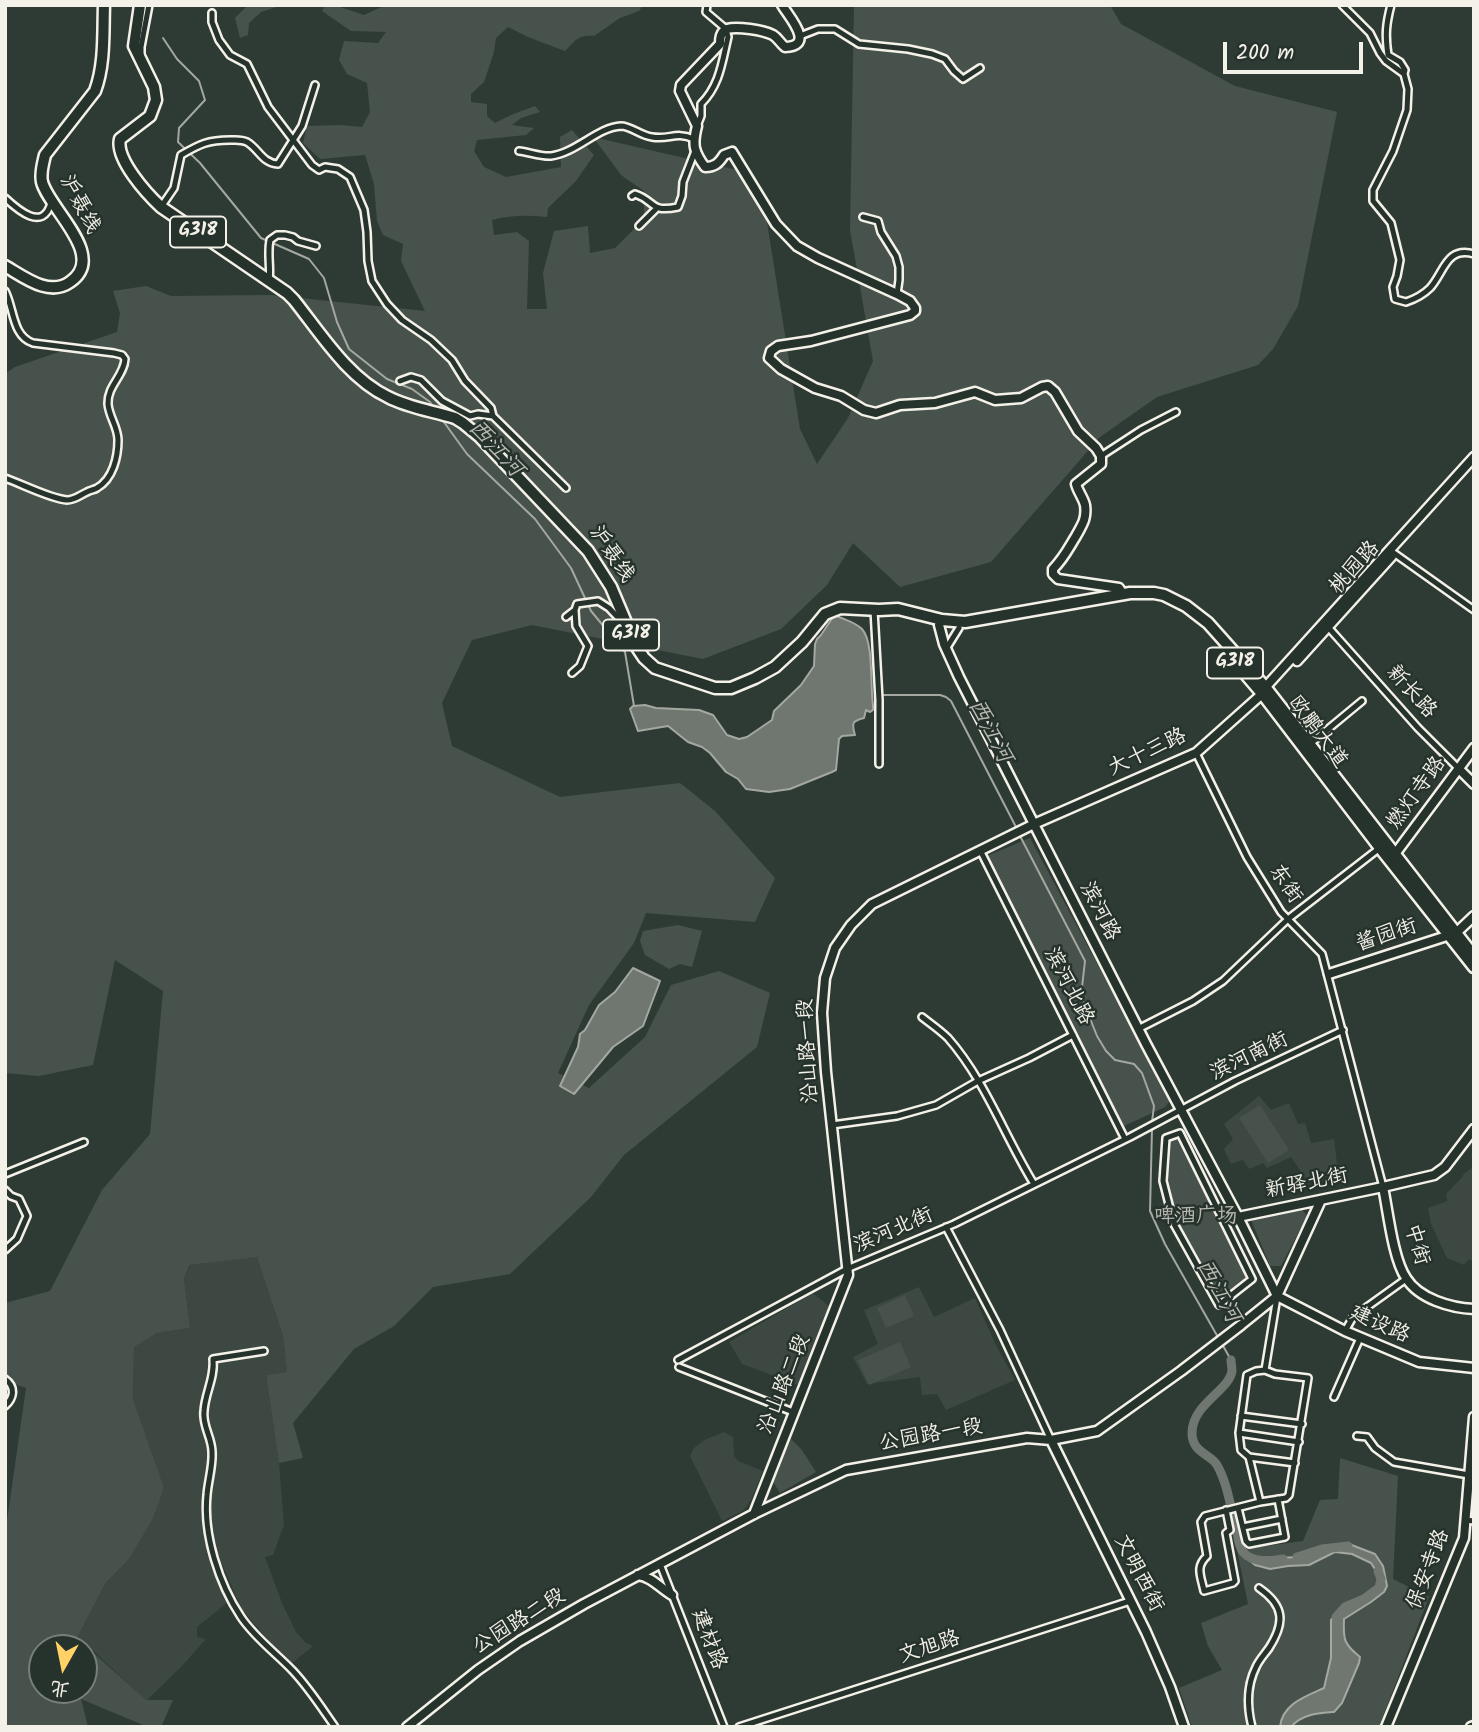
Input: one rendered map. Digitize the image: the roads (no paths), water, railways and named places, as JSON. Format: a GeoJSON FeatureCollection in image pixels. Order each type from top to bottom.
{"type":"FeatureCollection","features":[{"type":"Feature","properties":{"kind":"highway","name":"沪聂线"},"geometry":{"type":"LineString","coordinates":[[5,267],[47,287],[65,285],[80,271],[82,256],[79,244],[42,183],[41,168],[45,155],[95,91],[102,66],[104,5]]}},
{"type":"Feature","properties":{"kind":"highway","name":"沪聂线"},"geometry":{"type":"LineString","coordinates":[[140,5],[134,46],[154,87],[155,105],[150,116],[120,139],[118,145],[146,193],[294,300],[359,379],[388,398],[463,422],[481,437],[588,551],[611,587],[644,659],[655,668],[702,684],[731,688],[775,667],[802,642],[818,621],[829,612],[840,608],[898,609],[940,623],[965,622],[1123,594],[1154,593],[1195,611],[1208,623],[1264,692]]}},
{"type":"Feature","properties":{"kind":"highway","name":"欧鹏大道"},"geometry":{"type":"LineString","coordinates":[[940,623],[960,628],[1148,598],[1177,606],[1196,618],[1310,744],[1384,846]]}},
{"type":"Feature","properties":{"kind":"highway","name":"欧鹏大道"},"geometry":{"type":"LineString","coordinates":[[1264,692],[1452,934],[1474,967]]}},
{"type":"Feature","properties":{"kind":"highway","name":"欧鹏大道"},"geometry":{"type":"LineString","coordinates":[[1452,934],[1474,956]]}},
{"type":"Feature","properties":{"kind":"street"},"geometry":{"type":"LineString","coordinates":[[141,62],[149,5]]}},
{"type":"Feature","properties":{"kind":"street"},"geometry":{"type":"LineString","coordinates":[[632,196],[641,196],[656,209],[678,207],[683,182],[695,151],[694,139],[701,116],[701,104],[715,86],[728,37],[726,29],[706,12],[707,5]]}},
{"type":"Feature","properties":{"kind":"street"},"geometry":{"type":"LineString","coordinates":[[726,29],[763,31],[790,47],[799,41],[800,36],[798,27],[782,5]]}},
{"type":"Feature","properties":{"kind":"street"},"geometry":{"type":"LineString","coordinates":[[1342,5],[1370,33],[1386,61],[1404,74]]}},
{"type":"Feature","properties":{"kind":"street"},"geometry":{"type":"LineString","coordinates":[[1391,5],[1386,21],[1385,40],[1388,55],[1403,66],[1408,89],[1407,110],[1393,151],[1373,190],[1374,201],[1391,223],[1400,260],[1393,287],[1395,299],[1406,302],[1420,296],[1438,279],[1442,268],[1454,255],[1464,251],[1474,254]]}},
{"type":"Feature","properties":{"kind":"street"},"geometry":{"type":"LineString","coordinates":[[212,13],[212,22],[219,40],[230,55],[247,64],[268,107],[312,165],[319,170],[326,167],[338,169],[350,177],[364,210],[372,281],[387,304],[402,320],[431,340],[452,360],[465,381],[491,408],[493,416],[566,488]]}},
{"type":"Feature","properties":{"kind":"street"},"geometry":{"type":"LineString","coordinates":[[697,126],[680,91],[681,85],[720,44],[726,29]]}},
{"type":"Feature","properties":{"kind":"street"},"geometry":{"type":"LineString","coordinates":[[800,36],[818,29],[835,29],[859,44],[932,54],[945,59],[963,79],[980,68]]}},
{"type":"Feature","properties":{"kind":"street"},"geometry":{"type":"LineString","coordinates":[[162,207],[174,188],[181,155],[210,141],[240,140],[248,143],[265,161],[278,164],[302,126],[315,85]]}},
{"type":"Feature","properties":{"kind":"street"},"geometry":{"type":"LineString","coordinates":[[519,151],[549,156],[563,153],[620,126],[651,137],[663,138],[682,134],[694,139]]}},
{"type":"Feature","properties":{"kind":"street"},"geometry":{"type":"LineString","coordinates":[[695,151],[705,167],[713,167],[724,155],[732,152],[776,223],[797,246],[897,294],[910,301],[915,308],[914,313],[811,341],[778,346],[771,351],[769,358],[781,369],[815,388],[841,396],[864,410],[876,413],[900,405],[935,403],[975,392],[995,400],[1021,398],[1048,386],[1055,392],[1078,431],[1096,448],[1101,456],[1101,464],[1076,484],[1086,513],[1083,527],[1070,550],[1053,569],[1053,574],[1058,579],[1111,586],[1123,594]]}},
{"type":"Feature","properties":{"kind":"street"},"geometry":{"type":"LineString","coordinates":[[5,198],[23,213],[36,217],[45,216],[52,201]]}},
{"type":"Feature","properties":{"kind":"street"},"geometry":{"type":"LineString","coordinates":[[639,226],[656,209]]}},
{"type":"Feature","properties":{"kind":"street"},"geometry":{"type":"LineString","coordinates":[[863,217],[878,220],[881,232],[896,256],[899,267],[897,294]]}},
{"type":"Feature","properties":{"kind":"street"},"geometry":{"type":"LineString","coordinates":[[269,281],[267,252],[269,242],[277,235],[293,237],[316,246]]}},
{"type":"Feature","properties":{"kind":"street"},"geometry":{"type":"LineString","coordinates":[[5,291],[16,326],[27,341],[114,353],[125,359],[125,367],[111,389],[108,404],[118,430],[116,461],[102,484],[67,500],[5,478]]}},
{"type":"Feature","properties":{"kind":"street"},"geometry":{"type":"LineString","coordinates":[[400,381],[411,377],[421,380],[442,401],[470,416],[493,416]]}},
{"type":"Feature","properties":{"kind":"street"},"geometry":{"type":"LineString","coordinates":[[442,401],[444,415]]}},
{"type":"Feature","properties":{"kind":"street"},"geometry":{"type":"LineString","coordinates":[[1101,456],[1141,430],[1176,412]]}},
{"type":"Feature","properties":{"kind":"street"},"geometry":{"type":"LineString","coordinates":[[1474,457],[1392,552],[1474,610]]}},
{"type":"Feature","properties":{"kind":"street","name":"桃园路"},"geometry":{"type":"LineString","coordinates":[[1264,692],[1474,465]]}},
{"type":"Feature","properties":{"kind":"street"},"geometry":{"type":"LineString","coordinates":[[572,673],[580,666],[588,646],[576,626],[577,604],[598,601],[609,608],[629,630]]}},
{"type":"Feature","properties":{"kind":"street"},"geometry":{"type":"LineString","coordinates":[[566,617],[575,610]]}},
{"type":"Feature","properties":{"kind":"street"},"geometry":{"type":"LineString","coordinates":[[877,610],[879,764]]}},
{"type":"Feature","properties":{"kind":"street","name":"滨河路"},"geometry":{"type":"LineString","coordinates":[[940,623],[946,649],[1138,1029],[1277,1296]]}},
{"type":"Feature","properties":{"kind":"street","name":"新长路"},"geometry":{"type":"LineString","coordinates":[[1326,624],[1418,728],[1474,783]]}},
{"type":"Feature","properties":{"kind":"street"},"geometry":{"type":"LineString","coordinates":[[946,649],[960,628]]}},
{"type":"Feature","properties":{"kind":"street","name":"大十三路"},"geometry":{"type":"LineString","coordinates":[[999,841],[1196,753],[1264,692]]}},
{"type":"Feature","properties":{"kind":"street"},"geometry":{"type":"LineString","coordinates":[[1310,744],[1362,701]]}},
{"type":"Feature","properties":{"kind":"street","name":"燃灯寺路"},"geometry":{"type":"LineString","coordinates":[[1393,857],[1474,748]]}},
{"type":"Feature","properties":{"kind":"street","name":"东街"},"geometry":{"type":"LineString","coordinates":[[1196,753],[1247,858],[1281,912],[1322,954],[1384,1188]]}},
{"type":"Feature","properties":{"kind":"street","name":"沿山路一段"},"geometry":{"type":"LineString","coordinates":[[847,1269],[822,1013],[825,978],[835,948],[851,925],[873,904],[999,841]]}},
{"type":"Feature","properties":{"kind":"street"},"geometry":{"type":"LineString","coordinates":[[1138,1029],[1192,1001],[1223,981],[1288,919],[1384,846]]}},
{"type":"Feature","properties":{"kind":"street","name":"滨河北路"},"geometry":{"type":"LineString","coordinates":[[979,850],[1128,1138]]}},
{"type":"Feature","properties":{"kind":"street"},"geometry":{"type":"LineString","coordinates":[[1452,934],[1474,916]]}},
{"type":"Feature","properties":{"kind":"street","name":"酱园街"},"geometry":{"type":"LineString","coordinates":[[1328,974],[1452,934]]}},
{"type":"Feature","properties":{"kind":"street"},"geometry":{"type":"LineString","coordinates":[[922,1017],[946,1036],[958,1051],[1034,1184]]}},
{"type":"Feature","properties":{"kind":"street","name":"滨河南街"},"geometry":{"type":"LineString","coordinates":[[1128,1138],[1236,1081],[1343,1030]]}},
{"type":"Feature","properties":{"kind":"street"},"geometry":{"type":"LineString","coordinates":[[832,1125],[897,1116],[936,1105],[1073,1035]]}},
{"type":"Feature","properties":{"kind":"street","name":"新驿北街"},"geometry":{"type":"LineString","coordinates":[[1238,1217],[1384,1188],[1434,1175],[1445,1167],[1474,1129]]}},
{"type":"Feature","properties":{"kind":"street"},"geometry":{"type":"LineString","coordinates":[[1180,1133],[1252,1279],[1219,1305],[1174,1224],[1163,1181],[1166,1138],[1180,1133]]}},
{"type":"Feature","properties":{"kind":"street","name":"滨河北街"},"geometry":{"type":"LineString","coordinates":[[793,1412],[679,1364],[847,1269],[946,1227],[1128,1138]]}},
{"type":"Feature","properties":{"kind":"street"},"geometry":{"type":"LineString","coordinates":[[5,1174],[84,1142]]}},
{"type":"Feature","properties":{"kind":"street","name":"中街"},"geometry":{"type":"LineString","coordinates":[[1384,1188],[1399,1264],[1406,1279],[1413,1287],[1433,1299],[1455,1308],[1474,1309]]}},
{"type":"Feature","properties":{"kind":"street"},"geometry":{"type":"LineString","coordinates":[[5,1190],[19,1199],[27,1216],[17,1239],[5,1250]]}},
{"type":"Feature","properties":{"kind":"street"},"geometry":{"type":"LineString","coordinates":[[1265,1370],[1277,1296],[1321,1200]]}},
{"type":"Feature","properties":{"kind":"street"},"geometry":{"type":"LineString","coordinates":[[946,1227],[1000,1330],[1051,1440]]}},
{"type":"Feature","properties":{"kind":"street","name":"沿山路二段"},"geometry":{"type":"LineString","coordinates":[[754,1514],[848,1275],[847,1269]]}},
{"type":"Feature","properties":{"kind":"street"},"geometry":{"type":"LineString","coordinates":[[1345,1331],[1353,1317],[1406,1279]]}},
{"type":"Feature","properties":{"kind":"street","name":"公园路一段"},"geometry":{"type":"LineString","coordinates":[[660,1564],[754,1514],[846,1470],[1027,1438],[1051,1440],[1097,1431],[1205,1353],[1277,1296]]}},
{"type":"Feature","properties":{"kind":"street","name":"建设路"},"geometry":{"type":"LineString","coordinates":[[1277,1296],[1360,1338],[1419,1362],[1474,1368]]}},
{"type":"Feature","properties":{"kind":"street"},"geometry":{"type":"LineString","coordinates":[[1334,1397],[1360,1338]]}},
{"type":"Feature","properties":{"kind":"street"},"geometry":{"type":"LineString","coordinates":[[264,1351],[213,1359],[212,1383],[203,1412],[212,1453],[206,1507],[211,1546],[226,1590],[242,1618],[309,1689],[335,1727]]}},
{"type":"Feature","properties":{"kind":"street"},"geometry":{"type":"LineString","coordinates":[[1232,1509],[1230,1530],[1226,1533],[1235,1581],[1204,1591],[1199,1568],[1200,1562],[1207,1556],[1202,1522],[1205,1516],[1232,1509],[1260,1502],[1286,1498],[1296,1463],[1308,1378],[1275,1374],[1265,1370],[1247,1374],[1239,1433],[1241,1450],[1249,1457],[1296,1463]]}},
{"type":"Feature","properties":{"kind":"street"},"geometry":{"type":"LineString","coordinates":[[5,1379],[13,1388],[12,1396],[5,1406]]}},
{"type":"Feature","properties":{"kind":"street"},"geometry":{"type":"LineString","coordinates":[[1241,1416],[1302,1424]]}},
{"type":"Feature","properties":{"kind":"street","name":"保安寺路"},"geometry":{"type":"LineString","coordinates":[[1386,1727],[1470,1521],[1469,1475],[1474,1417]]}},
{"type":"Feature","properties":{"kind":"street"},"geometry":{"type":"LineString","coordinates":[[1239,1433],[1299,1442]]}},
{"type":"Feature","properties":{"kind":"street"},"geometry":{"type":"LineString","coordinates":[[1357,1436],[1367,1437],[1374,1448],[1394,1462],[1469,1475]]}},
{"type":"Feature","properties":{"kind":"street","name":"文明西街"},"geometry":{"type":"LineString","coordinates":[[1051,1440],[1146,1632],[1184,1727]]}},
{"type":"Feature","properties":{"kind":"street"},"geometry":{"type":"LineString","coordinates":[[1249,1457],[1260,1502]]}},
{"type":"Feature","properties":{"kind":"street"},"geometry":{"type":"LineString","coordinates":[[1232,1509],[1244,1527],[1246,1541],[1250,1544],[1285,1537],[1278,1499]]}},
{"type":"Feature","properties":{"kind":"street"},"geometry":{"type":"LineString","coordinates":[[1244,1527],[1282,1519]]}},
{"type":"Feature","properties":{"kind":"street","name":"公园路二段"},"geometry":{"type":"LineString","coordinates":[[407,1727],[478,1670],[520,1642],[660,1564]]}},
{"type":"Feature","properties":{"kind":"street","name":"建材路"},"geometry":{"type":"LineString","coordinates":[[660,1564],[724,1727]]}},
{"type":"Feature","properties":{"kind":"street"},"geometry":{"type":"LineString","coordinates":[[638,1576],[648,1577],[672,1595]]}},
{"type":"Feature","properties":{"kind":"street"},"geometry":{"type":"LineString","coordinates":[[1252,1727],[1249,1704],[1251,1681],[1257,1665],[1278,1633],[1280,1622],[1279,1607],[1271,1596],[1259,1588]]}},
{"type":"Feature","properties":{"kind":"street","name":"文旭路"},"geometry":{"type":"LineString","coordinates":[[739,1727],[1130,1601]]}},
{"type":"Feature","properties":{"kind":"waterway","name":"西江河"},"geometry":{"type":"LineString","coordinates":[[163,38],[177,59],[199,81],[205,100],[179,128],[178,142],[200,163],[261,238],[309,259],[324,278],[337,322],[349,349],[387,379],[412,389],[434,408]]}},
{"type":"Feature","properties":{"kind":"waterway","name":"西江河"},"geometry":{"type":"LineString","coordinates":[[441,418],[467,454],[535,519],[571,568],[591,611],[625,652],[634,706]]}},
{"type":"Feature","properties":{"kind":"waterway","name":"西江河"},"geometry":{"type":"LineString","coordinates":[[882,695],[940,695],[951,701],[1017,829]]}},
{"type":"Feature","properties":{"kind":"waterway","name":"西江河"},"geometry":{"type":"LineString","coordinates":[[1019,834],[1085,961],[1081,996],[1097,1036],[1115,1060],[1134,1064],[1142,1073],[1154,1106],[1152,1122]]}},
{"type":"Feature","properties":{"kind":"waterway","name":"西江河"},"geometry":{"type":"LineString","coordinates":[[1152,1128],[1150,1211],[1165,1244],[1219,1339]]}},
{"type":"Feature","properties":{"kind":"waterway","name":"西江河"},"geometry":{"type":"LineString","coordinates":[[1222,1344],[1231,1360]]}},
{"type":"Feature","properties":{"kind":"waterway","name":"西江河"},"geometry":{"type":"LineString","coordinates":[[1231,1360],[1232,1371],[1229,1378],[1198,1414],[1192,1433],[1193,1440],[1198,1449],[1214,1461],[1221,1472],[1243,1552],[1256,1560],[1283,1559]]}},
{"type":"Feature","properties":{"kind":"waterway","name":"西江河"},"geometry":{"type":"LineString","coordinates":[[1297,1557],[1322,1549],[1348,1546]]}},
{"type":"Feature","properties":{"kind":"waterway","name":"西江河"},"geometry":{"type":"LineString","coordinates":[[1336,1617],[1345,1607],[1364,1599],[1379,1588],[1381,1579],[1378,1571]]}},
{"type":"Feature","properties":{"kind":"park label","name":"啤酒广场"},"geometry":{"type":"Point","coordinates":[1196,1218]}}]}
